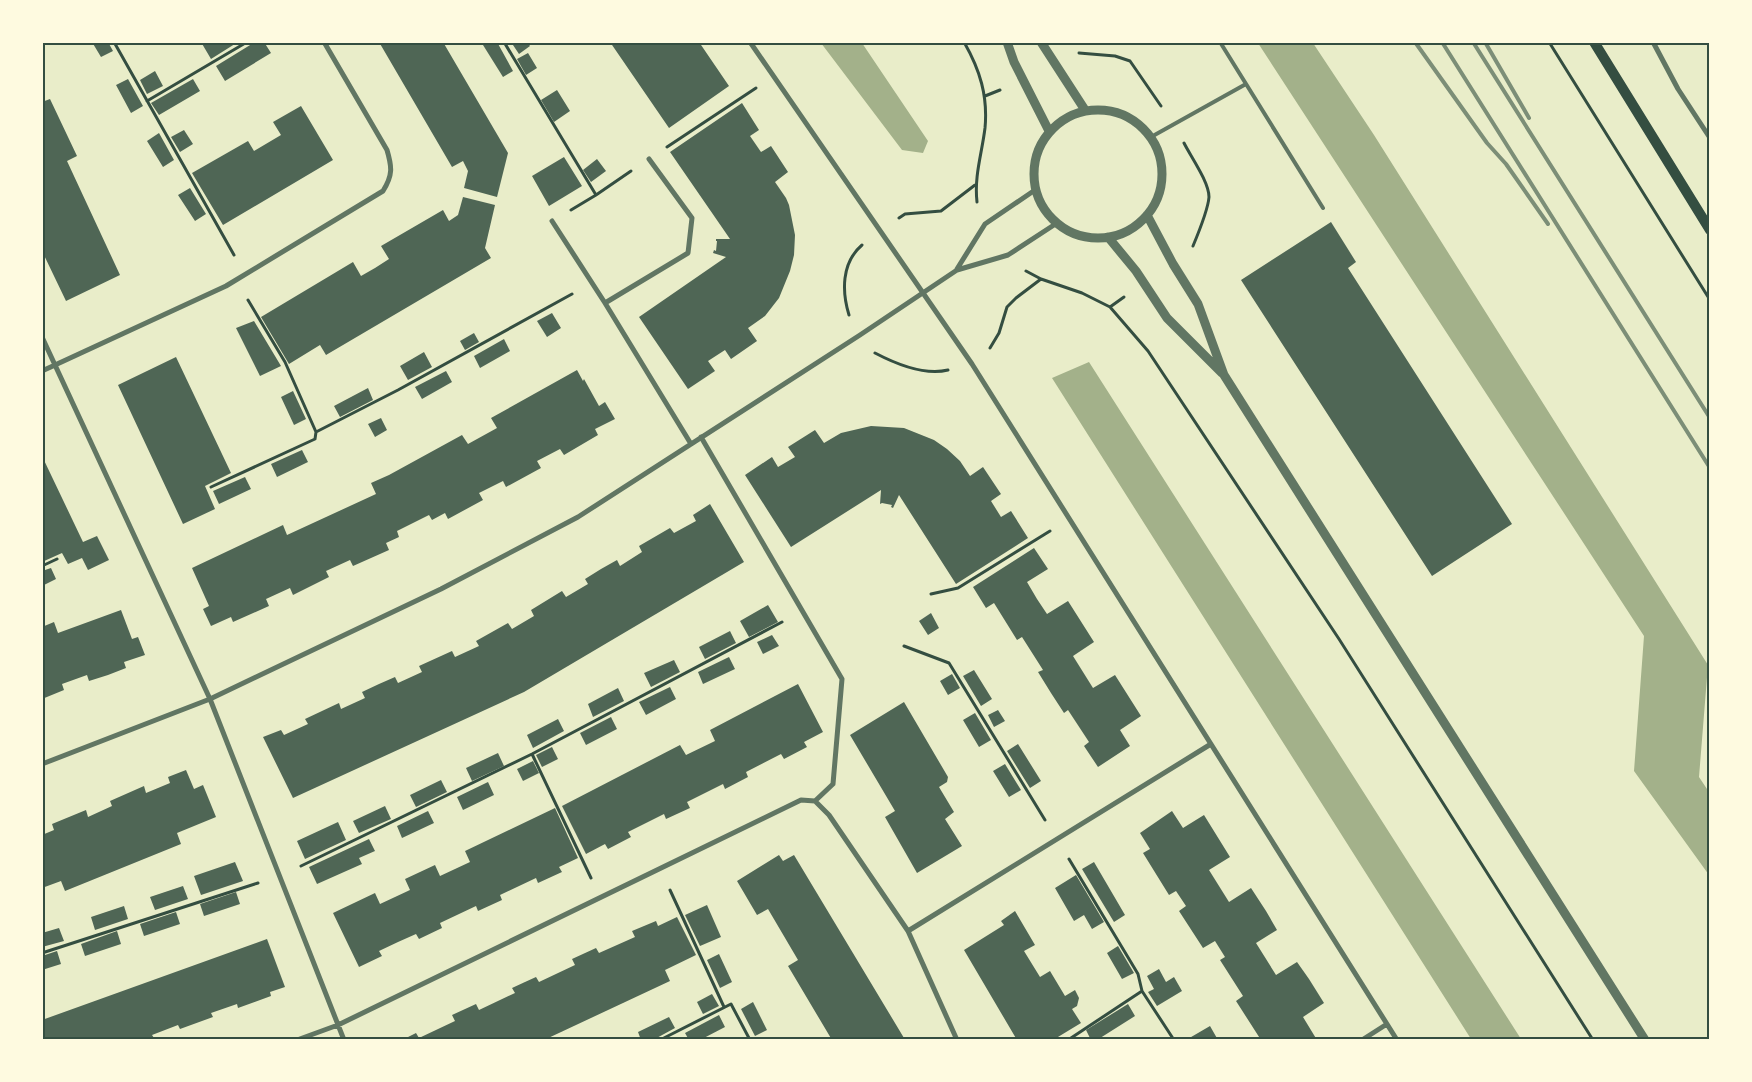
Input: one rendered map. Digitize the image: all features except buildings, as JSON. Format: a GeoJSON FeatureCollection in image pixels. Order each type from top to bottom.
{"type":"FeatureCollection","features":[{"type":"Feature","properties":{"kind":"main road"},"geometry":{"type":"LineString","coordinates":[[1594,42],[1710,230]]}},
{"type":"Feature","properties":{"kind":"street"},"geometry":{"type":"LineString","coordinates":[[42,371],[226,286],[383,191],[389,181],[391,166],[387,150],[324,42]]}},
{"type":"Feature","properties":{"kind":"street"},"geometry":{"type":"LineString","coordinates":[[750,42],[972,364],[1397,1040]]}},
{"type":"Feature","properties":{"kind":"street"},"geometry":{"type":"LineString","coordinates":[[1007,42],[1014,62],[1049,132]]}},
{"type":"Feature","properties":{"kind":"street"},"geometry":{"type":"LineString","coordinates":[[1041,42],[1085,110]]}},
{"type":"Feature","properties":{"kind":"street"},"geometry":{"type":"LineString","coordinates":[[1653,42],[1678,89],[1710,138]]}},
{"type":"Feature","properties":{"kind":"street"},"geometry":{"type":"LineString","coordinates":[[1097,109],[1122,113],[1143,127],[1151,137],[1161,159],[1162,182],[1155,205],[1148,215],[1130,230],[1119,235],[1086,237],[1066,230],[1056,223],[1043,208],[1036,190],[1033,175],[1035,159],[1040,144],[1049,132],[1065,118],[1085,110],[1097,109]]}},
{"type":"Feature","properties":{"kind":"street"},"geometry":{"type":"LineString","coordinates":[[605,303],[688,253],[692,218],[649,159]]}},
{"type":"Feature","properties":{"kind":"street"},"geometry":{"type":"LineString","coordinates":[[957,270],[985,224],[1036,190]]}},
{"type":"Feature","properties":{"kind":"street"},"geometry":{"type":"LineString","coordinates":[[1148,215],[1173,264],[1198,304],[1224,375],[1645,1040]]}},
{"type":"Feature","properties":{"kind":"street"},"geometry":{"type":"LineString","coordinates":[[552,221],[605,303],[691,444]]}},
{"type":"Feature","properties":{"kind":"street"},"geometry":{"type":"LineString","coordinates":[[42,764],[210,699],[441,589],[578,517],[957,270],[1008,255],[1056,223]]}},
{"type":"Feature","properties":{"kind":"street"},"geometry":{"type":"LineString","coordinates":[[1108,237],[1136,272],[1166,318],[1224,375]]}},
{"type":"Feature","properties":{"kind":"street"},"geometry":{"type":"LineString","coordinates":[[42,336],[210,699],[344,1040]]}},
{"type":"Feature","properties":{"kind":"street"},"geometry":{"type":"LineString","coordinates":[[702,437],[842,679],[833,784],[815,801]]}},
{"type":"Feature","properties":{"kind":"street"},"geometry":{"type":"LineString","coordinates":[[908,932],[1211,744]]}},
{"type":"Feature","properties":{"kind":"street"},"geometry":{"type":"LineString","coordinates":[[296,1040],[338,1025],[801,800],[815,801],[829,815],[908,932],[957,1040]]}},
{"type":"Feature","properties":{"kind":"street"},"geometry":{"type":"LineString","coordinates":[[1362,1040],[1387,1024]]}},
{"type":"Feature","properties":{"kind":"lane"},"geometry":{"type":"LineString","coordinates":[[1220,42],[1323,208]]}},
{"type":"Feature","properties":{"kind":"lane"},"geometry":{"type":"LineString","coordinates":[[1151,137],[1246,84]]}},
{"type":"Feature","properties":{"kind":"path"},"geometry":{"type":"LineString","coordinates":[[114,42],[245,275]]}},
{"type":"Feature","properties":{"kind":"path"},"geometry":{"type":"LineString","coordinates":[[147,100],[247,42]]}},
{"type":"Feature","properties":{"kind":"path"},"geometry":{"type":"LineString","coordinates":[[504,42],[596,195]]}},
{"type":"Feature","properties":{"kind":"path"},"geometry":{"type":"LineString","coordinates":[[964,42],[976,64],[985,96],[985,128],[976,185],[977,201],[985,224]]}},
{"type":"Feature","properties":{"kind":"path"},"geometry":{"type":"LineString","coordinates":[[1549,42],[1710,300]]}},
{"type":"Feature","properties":{"kind":"path"},"geometry":{"type":"LineString","coordinates":[[552,221],[596,195],[773,77]]}},
{"type":"Feature","properties":{"kind":"path"},"geometry":{"type":"LineString","coordinates":[[1008,255],[1030,273],[1041,279],[1082,293],[1110,307],[1148,352],[1339,639],[1593,1040]]}},
{"type":"Feature","properties":{"kind":"path"},"geometry":{"type":"LineString","coordinates":[[972,364],[988,351],[999,333],[1007,307],[1041,279]]}},
{"type":"Feature","properties":{"kind":"path"},"geometry":{"type":"LineString","coordinates":[[211,487],[315,439],[316,432],[284,362],[236,280]]}},
{"type":"Feature","properties":{"kind":"path"},"geometry":{"type":"LineString","coordinates":[[316,432],[398,390],[592,283]]}},
{"type":"Feature","properties":{"kind":"path"},"geometry":{"type":"LineString","coordinates":[[931,594],[958,588],[1070,519]]}},
{"type":"Feature","properties":{"kind":"path"},"geometry":{"type":"LineString","coordinates":[[42,566],[57,559]]}},
{"type":"Feature","properties":{"kind":"path"},"geometry":{"type":"LineString","coordinates":[[42,953],[279,876],[532,754],[803,611]]}},
{"type":"Feature","properties":{"kind":"path"},"geometry":{"type":"LineString","coordinates":[[532,754],[601,897]]}},
{"type":"Feature","properties":{"kind":"path"},"geometry":{"type":"LineString","coordinates":[[660,868],[724,1007]]}},
{"type":"Feature","properties":{"kind":"path"},"geometry":{"type":"LineString","coordinates":[[1068,1040],[1142,991]]}},
{"type":"Feature","properties":{"kind":"path"},"geometry":{"type":"LineString","coordinates":[[660,1040],[731,1004],[750,1040]]}},
{"type":"Feature","properties":{"kind":"shaded area"},"geometry":{"type":"Polygon","coordinates":[[[821,43],[862,43],[928,141],[923,153],[902,150],[821,43]]]}},
{"type":"Feature","properties":{"kind":"shaded area"},"geometry":{"type":"Polygon","coordinates":[[[1258,43],[1313,43],[1374,135],[1708,665],[1699,777],[1709,792],[1709,875],[1634,771],[1644,636],[1258,43]]]}},
{"type":"Feature","properties":{"kind":"shaded area"},"geometry":{"type":"Polygon","coordinates":[[[1089,362],[1521,1039],[1471,1039],[1052,378],[1089,362]]]}},
{"type":"Feature","properties":{"kind":"railway"},"geometry":{"type":"LineString","coordinates":[[1415,42],[1548,224]]}},
{"type":"Feature","properties":{"kind":"railway"},"geometry":{"type":"LineString","coordinates":[[1442,42],[1710,468]]}},
{"type":"Feature","properties":{"kind":"railway"},"geometry":{"type":"LineString","coordinates":[[1473,42],[1710,418]]}},
{"type":"Feature","properties":{"kind":"railway"},"geometry":{"type":"LineString","coordinates":[[1485,42],[1529,118]]}}]}
